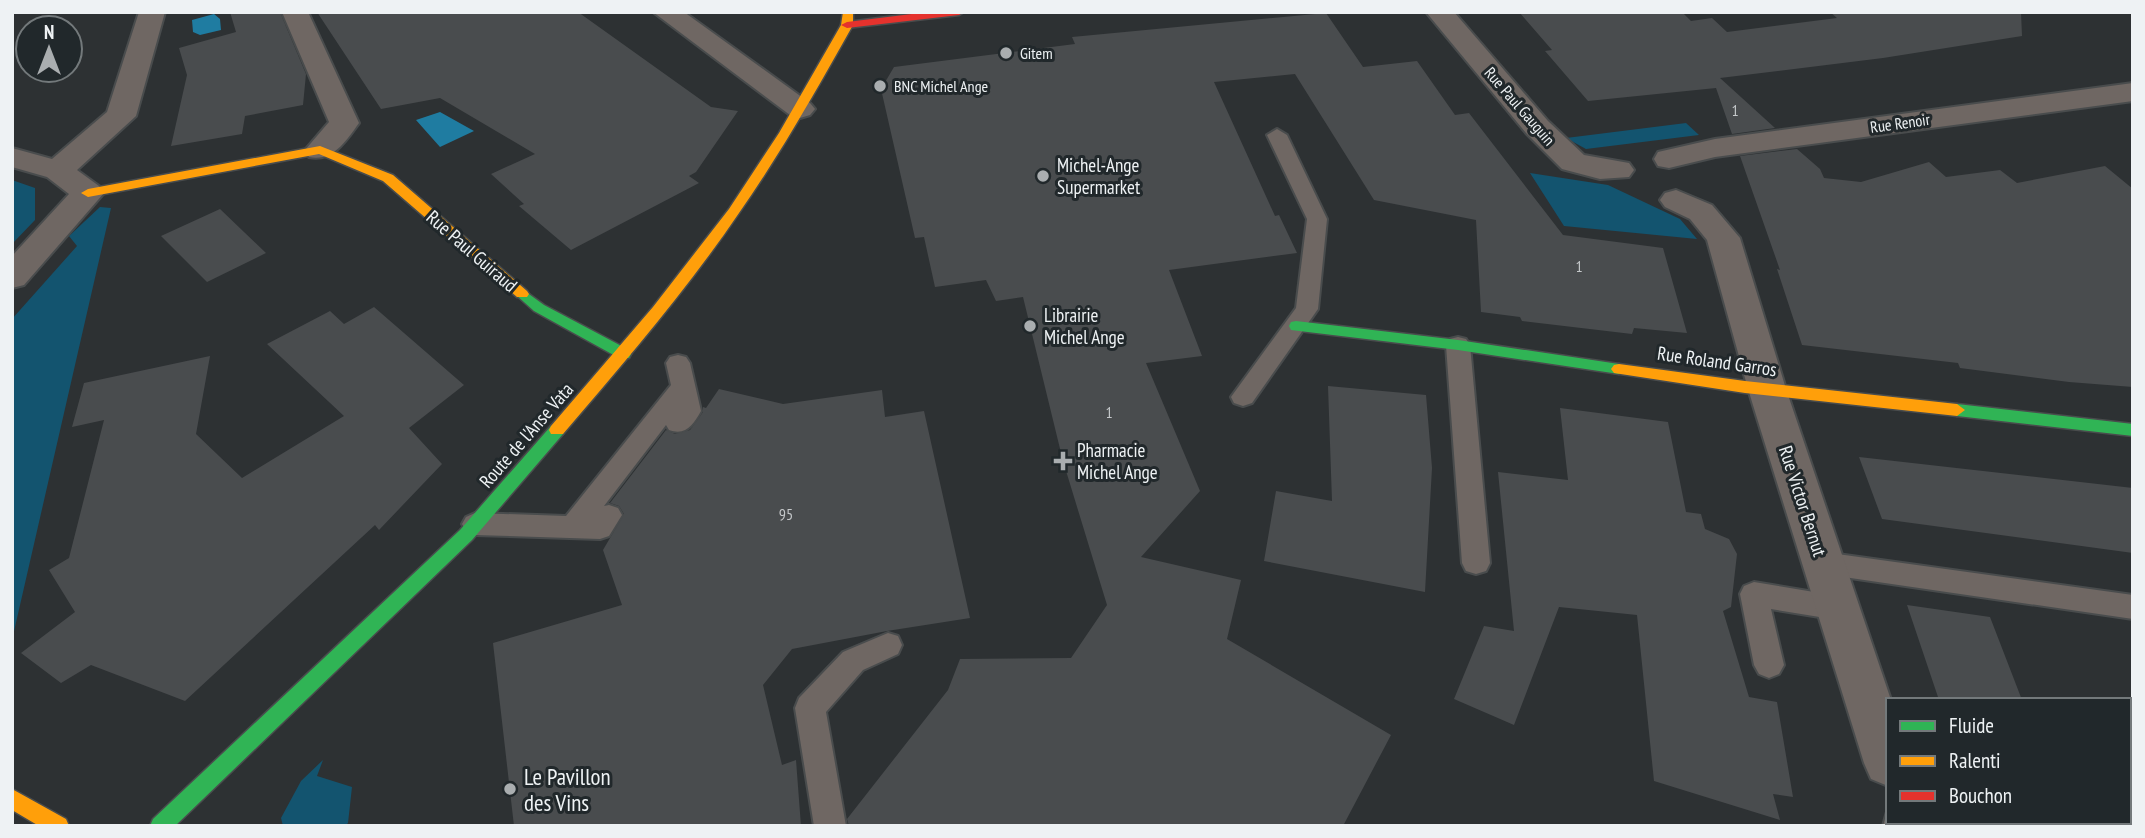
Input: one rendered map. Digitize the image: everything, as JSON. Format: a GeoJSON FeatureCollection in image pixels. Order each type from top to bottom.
{"type":"FeatureCollection","features":[{"type":"Feature","properties":{"kind":"street"},"geometry":{"type":"LineString","coordinates":[[58,170],[121,116],[152,12]]}},
{"type":"Feature","properties":{"kind":"street"},"geometry":{"type":"LineString","coordinates":[[12,276],[88,193],[320,150],[344,123],[295,12]]}},
{"type":"Feature","properties":{"kind":"street"},"geometry":{"type":"LineString","coordinates":[[666,12],[800,109]]}},
{"type":"Feature","properties":{"kind":"street"},"geometry":{"type":"LineString","coordinates":[[848,19],[959,12]]}},
{"type":"Feature","properties":{"kind":"street","name":"Rue Paul Gauguin"},"geometry":{"type":"LineString","coordinates":[[1438,12],[1536,127],[1573,162],[1600,170],[1701,212],[1723,238]]}},
{"type":"Feature","properties":{"kind":"street","name":"Route de l'Anse Vata"},"geometry":{"type":"LineString","coordinates":[[160,826],[401,599],[475,524],[624,354],[717,235],[800,109],[848,19]]}},
{"type":"Feature","properties":{"kind":"street","name":"Rue Renoir"},"geometry":{"type":"LineString","coordinates":[[1669,159],[1715,148],[2133,92]]}},
{"type":"Feature","properties":{"kind":"street","name":"Rue Paul Guiraud"},"geometry":{"type":"LineString","coordinates":[[320,150],[388,178],[539,308],[624,354]]}},
{"type":"Feature","properties":{"kind":"street"},"geometry":{"type":"LineString","coordinates":[[12,156],[58,170],[88,193]]}},
{"type":"Feature","properties":{"kind":"street"},"geometry":{"type":"LineString","coordinates":[[1635,156],[1669,159],[1690,171],[1697,186],[1694,192],[1644,189],[1621,164],[1635,156]]}},
{"type":"Feature","properties":{"kind":"street","name":"Rue Victor Bernut"},"geometry":{"type":"LineString","coordinates":[[1723,238],[1767,389],[1886,757]]}},
{"type":"Feature","properties":{"kind":"street","name":"Rue Roland Garros"},"geometry":{"type":"LineString","coordinates":[[1296,326],[1458,345],[1767,389],[2133,430]]}},
{"type":"Feature","properties":{"kind":"street"},"geometry":{"type":"LineString","coordinates":[[12,799],[58,826]]}},
{"type":"Feature","properties":{"kind":"lane"},"geometry":{"type":"LineString","coordinates":[[1243,397],[1307,309],[1317,219],[1277,135]]}},
{"type":"Feature","properties":{"kind":"lane"},"geometry":{"type":"LineString","coordinates":[[1458,345],[1476,564]]}},
{"type":"Feature","properties":{"kind":"lane"},"geometry":{"type":"LineString","coordinates":[[572,527],[680,374],[689,411],[678,424]]}},
{"type":"Feature","properties":{"kind":"lane"},"geometry":{"type":"LineString","coordinates":[[475,524],[600,528],[609,515]]}},
{"type":"Feature","properties":{"kind":"lane"},"geometry":{"type":"LineString","coordinates":[[1823,563],[2133,607]]}},
{"type":"Feature","properties":{"kind":"lane"},"geometry":{"type":"LineString","coordinates":[[1769,665],[1754,594],[1838,608]]}},
{"type":"Feature","properties":{"kind":"lane"},"geometry":{"type":"LineString","coordinates":[[830,826],[810,708],[853,661],[888,645]]}},
{"type":"Feature","properties":{"kind":"shaded area"},"geometry":{"type":"Polygon","coordinates":[[[214,14],[220,19],[221,30],[200,35],[193,32],[192,20],[214,14]]]}},
{"type":"Feature","properties":{"kind":"shaded area"},"geometry":{"type":"Polygon","coordinates":[[[440,112],[474,131],[440,147],[416,120],[440,112]]]}},
{"type":"Feature","properties":{"kind":"shaded area"},"geometry":{"type":"Polygon","coordinates":[[[1686,123],[1699,135],[1586,149],[1566,138],[1686,123]]]}},
{"type":"Feature","properties":{"kind":"shaded area"},"geometry":{"type":"Polygon","coordinates":[[[1530,173],[1608,185],[1680,219],[1697,239],[1564,226],[1530,173]]]}},
{"type":"Feature","properties":{"kind":"shaded area"},"geometry":{"type":"Polygon","coordinates":[[[12,180],[35,188],[35,220],[12,244],[12,180]]]}},
{"type":"Feature","properties":{"kind":"shaded area"},"geometry":{"type":"Polygon","coordinates":[[[100,207],[111,208],[12,640],[12,319],[77,246],[69,236],[100,207]]]}},
{"type":"Feature","properties":{"kind":"shaded area"},"geometry":{"type":"Polygon","coordinates":[[[323,760],[317,776],[352,787],[348,823],[345,826],[283,826],[281,818],[301,781],[323,760]]]}},
{"type":"Feature","properties":{"kind":"building"},"geometry":{"type":"Polygon","coordinates":[[[230,12],[280,12],[306,74],[303,105],[245,116],[242,134],[171,146],[187,75],[179,48],[236,32],[230,12]]]}},
{"type":"Feature","properties":{"kind":"building"},"geometry":{"type":"Polygon","coordinates":[[[317,12],[578,12],[711,107],[738,111],[696,172],[689,176],[699,183],[571,250],[519,206],[524,204],[491,174],[535,154],[440,98],[381,109],[317,12]]]}},
{"type":"Feature","properties":{"kind":"building"},"geometry":{"type":"Polygon","coordinates":[[[1519,12],[1682,12],[1691,21],[1712,18],[1727,32],[1837,18],[1830,12],[2021,12],[2022,36],[1883,58],[1720,78],[1775,128],[1732,134],[1716,88],[1588,101],[1545,51],[1552,50],[1519,12]]]}},
{"type":"Feature","properties":{"kind":"building"},"geometry":{"type":"Polygon","coordinates":[[[1326,13],[1363,67],[1417,61],[1455,115],[1469,113],[1563,235],[1663,248],[1687,333],[1634,328],[1632,334],[1522,321],[1520,317],[1481,312],[1476,220],[1374,200],[1295,74],[1214,82],[1275,216],[1279,215],[1297,253],[1169,270],[1202,356],[1146,363],[1200,491],[1141,557],[1241,580],[1227,639],[1391,735],[1343,826],[849,826],[847,819],[948,690],[960,659],[1071,658],[1107,605],[1063,461],[1023,297],[996,301],[986,280],[935,287],[924,237],[915,238],[881,89],[894,67],[1075,44],[1072,37],[1326,13]]]}},
{"type":"Feature","properties":{"kind":"building"},"geometry":{"type":"Polygon","coordinates":[[[1797,149],[1820,169],[1824,178],[1861,182],[1929,162],[1946,177],[2000,170],[2017,183],[2105,166],[2133,189],[2133,387],[2069,382],[1960,368],[1958,363],[1802,345],[1777,269],[1780,270],[1740,156],[1797,149]]]}},
{"type":"Feature","properties":{"kind":"building"},"geometry":{"type":"Polygon","coordinates":[[[220,209],[266,253],[207,282],[161,236],[220,209]]]}},
{"type":"Feature","properties":{"kind":"building"},"geometry":{"type":"Polygon","coordinates":[[[374,307],[464,385],[409,428],[442,464],[379,530],[375,525],[185,701],[91,665],[61,683],[21,653],[75,612],[49,570],[69,558],[104,420],[72,427],[84,383],[210,356],[196,434],[242,478],[344,416],[267,344],[330,311],[344,324],[374,307]]]}},
{"type":"Feature","properties":{"kind":"building"},"geometry":{"type":"Polygon","coordinates":[[[1328,386],[1426,395],[1432,468],[1425,592],[1264,561],[1276,491],[1332,501],[1328,386]]]}},
{"type":"Feature","properties":{"kind":"building"},"geometry":{"type":"Polygon","coordinates":[[[719,389],[783,404],[882,390],[885,417],[924,411],[970,618],[792,649],[763,685],[782,765],[796,760],[801,826],[514,826],[493,643],[622,605],[603,550],[624,514],[619,506],[610,503],[666,430],[675,434],[690,430],[703,412],[703,407],[706,408],[719,389]]]}},
{"type":"Feature","properties":{"kind":"building"},"geometry":{"type":"Polygon","coordinates":[[[1560,408],[1668,422],[1686,512],[1701,514],[1705,529],[1729,539],[1737,554],[1731,607],[1723,611],[1749,697],[1777,702],[1793,797],[1773,794],[1780,820],[1654,781],[1637,615],[1559,607],[1514,725],[1454,699],[1484,626],[1514,631],[1498,472],[1568,480],[1560,408]]]}},
{"type":"Feature","properties":{"kind":"building"},"geometry":{"type":"Polygon","coordinates":[[[1859,457],[2133,488],[2133,553],[1882,519],[1859,457]]]}},
{"type":"Feature","properties":{"kind":"building"},"geometry":{"type":"Polygon","coordinates":[[[1907,605],[1990,617],[2021,698],[1938,698],[1907,605]]]}},
{"type":"Feature","properties":{"kind":"traffic: fast"},"geometry":{"type":"LineString","coordinates":[[522,294],[539,308],[624,354]]}},
{"type":"Feature","properties":{"kind":"traffic: fast"},"geometry":{"type":"LineString","coordinates":[[1296,326],[1458,345],[1619,369]]}},
{"type":"Feature","properties":{"kind":"traffic: fast"},"geometry":{"type":"LineString","coordinates":[[1957,410],[2133,430]]}},
{"type":"Feature","properties":{"kind":"traffic: fast"},"geometry":{"type":"LineString","coordinates":[[160,826],[466,535],[557,430]]}},
{"type":"Feature","properties":{"kind":"traffic: slow"},"geometry":{"type":"LineString","coordinates":[[557,430],[658,311],[733,212],[817,79],[847,25],[848,12]]}},
{"type":"Feature","properties":{"kind":"traffic: slow"},"geometry":{"type":"LineString","coordinates":[[88,193],[320,150],[388,178],[522,294]]}},
{"type":"Feature","properties":{"kind":"traffic: slow"},"geometry":{"type":"LineString","coordinates":[[1619,369],[1745,387],[1957,410]]}},
{"type":"Feature","properties":{"kind":"traffic: slow"},"geometry":{"type":"LineString","coordinates":[[12,799],[59,826]]}},
{"type":"Feature","properties":{"kind":"traffic: jam"},"geometry":{"type":"LineString","coordinates":[[847,25],[959,12]]}},
{"type":"Feature","properties":{"kind":"place","name":"Gitem"},"geometry":{"type":"Point","coordinates":[1006,53]}},
{"type":"Feature","properties":{"kind":"place","name":"BNC Michel Ange"},"geometry":{"type":"Point","coordinates":[880,86]}},
{"type":"Feature","properties":{"kind":"place","name":"Michel-Ange Supermarket"},"geometry":{"type":"Point","coordinates":[1043,176]}},
{"type":"Feature","properties":{"kind":"place","name":"Librairie Michel Ange"},"geometry":{"type":"Point","coordinates":[1030,326]}},
{"type":"Feature","properties":{"kind":"place","name":"Pharmacie Michel Ange"},"geometry":{"type":"Point","coordinates":[1063,461]}},
{"type":"Feature","properties":{"kind":"place","name":"Le Pavillon des Vins"},"geometry":{"type":"Point","coordinates":[510,789]}}]}
